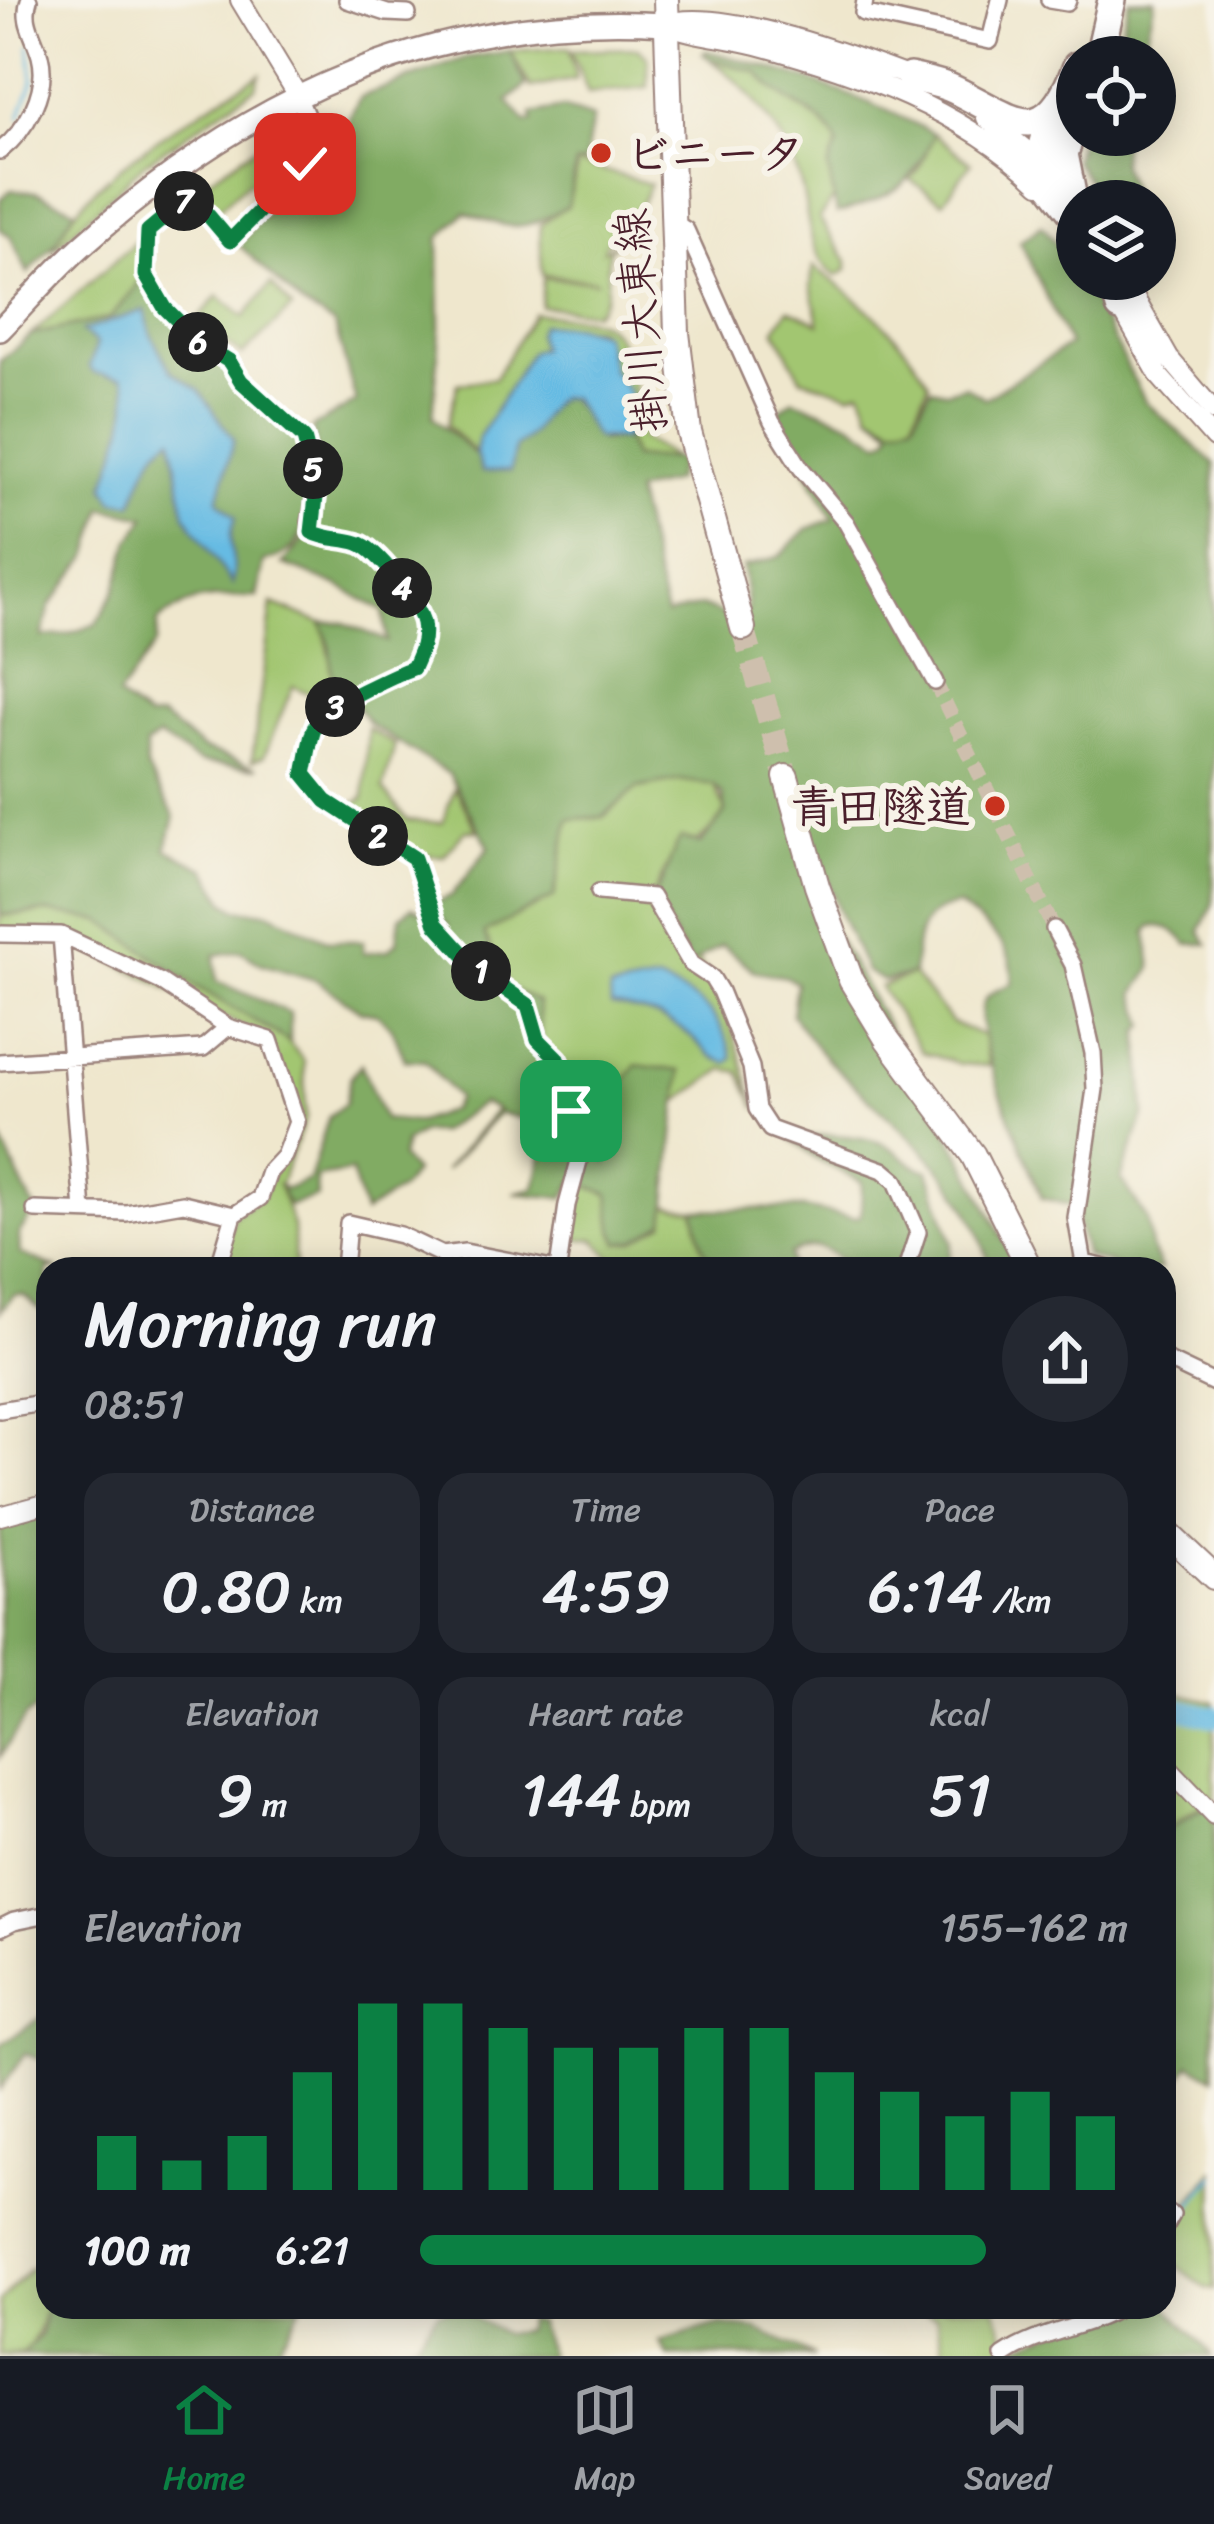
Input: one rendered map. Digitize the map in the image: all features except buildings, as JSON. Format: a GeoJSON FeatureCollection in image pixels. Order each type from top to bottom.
{"type":"FeatureCollection","features":[{"type":"Feature","properties":{"kind":"highway"},"geometry":{"type":"LineString","coordinates":[[1088,36],[1094,0]]}},
{"type":"Feature","properties":{"kind":"highway"},"geometry":{"type":"LineString","coordinates":[[1095,36],[1112,0]]}},
{"type":"Feature","properties":{"kind":"highway"},"geometry":{"type":"LineString","coordinates":[[910,77],[950,87],[1004,118],[1030,123],[1056,104]]}},
{"type":"Feature","properties":{"kind":"highway"},"geometry":{"type":"LineString","coordinates":[[1056,121],[1037,158],[1041,175],[1056,188]]}},
{"type":"Feature","properties":{"kind":"highway"},"geometry":{"type":"LineString","coordinates":[[1037,158],[1056,137]]}},
{"type":"Feature","properties":{"kind":"highway"},"geometry":{"type":"LineString","coordinates":[[1008,155],[1037,158]]}},
{"type":"Feature","properties":{"kind":"main road"},"geometry":{"type":"LineString","coordinates":[[0,330],[83,244],[196,157],[297,94],[373,62],[460,38],[666,12]]}},
{"type":"Feature","properties":{"kind":"main road","name":"掛川大東線"},"geometry":{"type":"LineString","coordinates":[[666,12],[677,333],[689,432],[743,628]]}},
{"type":"Feature","properties":{"kind":"main road"},"geometry":{"type":"LineString","coordinates":[[785,776],[851,980],[886,1039],[973,1155],[1027,1257]]}},
{"type":"Feature","properties":{"kind":"main road"},"geometry":{"type":"LineString","coordinates":[[1176,1541],[1214,1577]]}},
{"type":"Feature","properties":{"kind":"street"},"geometry":{"type":"LineString","coordinates":[[347,0],[387,13],[408,14]]}},
{"type":"Feature","properties":{"kind":"street"},"geometry":{"type":"LineString","coordinates":[[866,0],[863,13],[990,41],[1000,0]]}},
{"type":"Feature","properties":{"kind":"street"},"geometry":{"type":"LineString","coordinates":[[1049,0],[1067,0]]}},
{"type":"Feature","properties":{"kind":"street"},"geometry":{"type":"LineString","coordinates":[[250,6],[297,94],[316,139],[314,151],[230,241],[191,195],[148,231],[146,275],[165,308],[201,344],[229,361],[241,381],[304,438],[317,488],[312,532],[325,539],[361,543],[380,558],[423,618],[424,646],[413,668],[377,680],[360,696],[317,720],[304,774],[326,801],[414,858],[436,924],[477,969],[528,1005],[538,1039],[558,1059],[569,1082],[568,1103],[582,1150],[557,1257]]}},
{"type":"Feature","properties":{"kind":"street"},"geometry":{"type":"LineString","coordinates":[[666,12],[814,44],[910,77],[970,106],[1037,158]]}},
{"type":"Feature","properties":{"kind":"street"},"geometry":{"type":"LineString","coordinates":[[666,12],[835,69],[946,115],[1008,155],[1056,202]]}},
{"type":"Feature","properties":{"kind":"street"},"geometry":{"type":"LineString","coordinates":[[0,151],[29,117],[41,80],[42,64],[28,14]]}},
{"type":"Feature","properties":{"kind":"street"},"geometry":{"type":"LineString","coordinates":[[673,222],[686,230],[772,422],[801,468],[846,522],[935,682]]}},
{"type":"Feature","properties":{"kind":"street"},"geometry":{"type":"LineString","coordinates":[[1122,300],[1160,377],[1214,438]]}},
{"type":"Feature","properties":{"kind":"street"},"geometry":{"type":"LineString","coordinates":[[1126,300],[1214,411]]}},
{"type":"Feature","properties":{"kind":"street"},"geometry":{"type":"LineString","coordinates":[[599,892],[652,897],[691,964],[712,978],[745,1048],[758,1109],[770,1129],[883,1170],[896,1181],[918,1232],[911,1257]]}},
{"type":"Feature","properties":{"kind":"street"},"geometry":{"type":"LineString","coordinates":[[1054,929],[1073,965],[1094,1053],[1095,1088],[1076,1218],[1083,1257]]}},
{"type":"Feature","properties":{"kind":"street"},"geometry":{"type":"LineString","coordinates":[[0,934],[61,935],[161,982],[228,1027],[270,1040],[297,1122],[260,1198],[234,1215],[222,1257]]}},
{"type":"Feature","properties":{"kind":"street"},"geometry":{"type":"LineString","coordinates":[[61,935],[83,1210]]}},
{"type":"Feature","properties":{"kind":"street"},"geometry":{"type":"LineString","coordinates":[[0,1062],[202,1048],[228,1027]]}},
{"type":"Feature","properties":{"kind":"street"},"geometry":{"type":"LineString","coordinates":[[35,1210],[126,1213],[183,1203],[234,1215]]}},
{"type":"Feature","properties":{"kind":"street"},"geometry":{"type":"LineString","coordinates":[[345,1257],[348,1223],[400,1235],[442,1255],[466,1252],[492,1257]]}},
{"type":"Feature","properties":{"kind":"street"},"geometry":{"type":"LineString","coordinates":[[1176,1365],[1214,1383]]}},
{"type":"Feature","properties":{"kind":"street"},"geometry":{"type":"LineString","coordinates":[[0,1410],[36,1404]]}},
{"type":"Feature","properties":{"kind":"street"},"geometry":{"type":"LineString","coordinates":[[0,1516],[36,1506]]}},
{"type":"Feature","properties":{"kind":"street"},"geometry":{"type":"LineString","coordinates":[[1176,1776],[1214,1816]]}},
{"type":"Feature","properties":{"kind":"street"},"geometry":{"type":"LineString","coordinates":[[0,1928],[36,1916]]}},
{"type":"Feature","properties":{"kind":"street"},"geometry":{"type":"LineString","coordinates":[[1004,2356],[1033,2337],[1097,2319]]}},
{"type":"Feature","properties":{"kind":"green space"},"geometry":{"type":"Polygon","coordinates":[[[1129,0],[1155,0],[1147,36],[1120,36],[1129,0]]]}},
{"type":"Feature","properties":{"kind":"green space"},"geometry":{"type":"Polygon","coordinates":[[[569,47],[576,79],[531,88],[510,51],[569,47]]]}},
{"type":"Feature","properties":{"kind":"green space"},"geometry":{"type":"Polygon","coordinates":[[[638,48],[648,57],[648,87],[588,93],[571,50],[638,48]]]}},
{"type":"Feature","properties":{"kind":"green space"},"geometry":{"type":"Polygon","coordinates":[[[510,51],[526,85],[508,101],[526,122],[533,122],[532,114],[563,108],[593,118],[585,162],[576,163],[568,206],[518,226],[465,212],[439,239],[440,329],[433,417],[477,456],[481,471],[510,471],[515,447],[557,397],[570,398],[601,441],[625,439],[633,458],[674,458],[680,463],[674,481],[635,492],[666,615],[701,606],[728,617],[748,610],[743,567],[778,557],[807,529],[833,519],[776,413],[793,399],[850,422],[880,442],[892,429],[868,412],[895,426],[913,421],[931,388],[946,391],[965,386],[985,398],[1069,345],[1020,241],[1042,225],[1056,243],[1056,300],[1093,300],[1145,401],[1214,464],[1213,906],[1200,931],[1208,944],[1187,944],[1163,927],[1151,926],[1147,932],[1152,968],[1135,993],[1146,1025],[1140,1031],[1145,1114],[1121,1179],[1147,1219],[1155,1257],[1086,1256],[1073,1206],[1042,1198],[1001,1094],[984,1034],[982,1011],[987,997],[1012,984],[1009,959],[997,939],[959,906],[927,919],[918,937],[913,974],[883,981],[866,971],[821,859],[810,890],[966,1164],[1012,1257],[986,1257],[965,1204],[946,1177],[813,1043],[792,1015],[796,983],[755,971],[722,945],[691,964],[652,897],[681,838],[701,844],[726,811],[723,794],[713,785],[680,780],[637,788],[603,817],[569,819],[554,897],[484,933],[509,987],[538,1002],[541,1041],[573,1075],[582,1150],[602,1154],[606,1161],[611,1109],[637,1065],[681,1071],[665,1222],[634,1241],[619,1243],[609,1194],[574,1181],[563,1198],[514,1193],[535,1188],[546,1137],[538,1122],[499,1113],[444,1171],[497,1109],[482,1103],[440,1132],[422,1132],[405,1142],[401,1158],[414,1172],[401,1189],[364,1213],[351,1172],[316,1177],[317,1197],[288,1206],[279,1186],[286,1189],[309,1180],[329,1116],[345,1104],[350,1078],[361,1064],[384,1119],[418,1122],[451,1110],[457,1098],[425,1061],[405,1060],[392,1028],[377,1014],[361,1011],[316,980],[262,964],[241,951],[215,955],[217,981],[290,1013],[290,1042],[194,985],[102,921],[47,912],[0,915],[0,361],[31,335],[110,318],[143,278],[266,414],[295,436],[307,481],[302,533],[290,550],[264,562],[257,597],[194,601],[158,621],[156,643],[118,697],[148,719],[161,717],[203,749],[258,768],[200,763],[159,737],[146,745],[146,767],[175,817],[166,849],[206,869],[235,909],[269,912],[329,941],[363,941],[363,953],[388,950],[397,942],[400,917],[412,907],[449,927],[430,905],[452,895],[489,847],[449,774],[370,725],[331,671],[330,646],[321,623],[342,622],[387,641],[383,611],[339,586],[283,564],[318,523],[322,478],[312,428],[356,402],[335,325],[301,304],[239,245],[323,146],[340,137],[360,97],[465,58],[510,51]],[[103,508],[90,554],[50,606],[42,637],[96,624],[116,589],[130,541],[146,517],[103,508]]]}},
{"type":"Feature","properties":{"kind":"green space"},"geometry":{"type":"Polygon","coordinates":[[[706,51],[823,85],[934,134],[907,180],[873,201],[837,214],[828,168],[838,144],[831,132],[758,72],[710,59],[703,54],[706,51]]]}},
{"type":"Feature","properties":{"kind":"green space"},"geometry":{"type":"Polygon","coordinates":[[[710,59],[758,72],[777,92],[821,122],[838,144],[829,167],[834,198],[819,218],[847,261],[847,270],[836,276],[818,256],[800,181],[776,130],[752,98],[710,59]]]}},
{"type":"Feature","properties":{"kind":"green space"},"geometry":{"type":"Polygon","coordinates":[[[260,74],[256,87],[145,163],[54,249],[66,224],[112,175],[174,128],[260,74]]]}},
{"type":"Feature","properties":{"kind":"green space"},"geometry":{"type":"Polygon","coordinates":[[[302,127],[309,139],[307,146],[286,177],[274,187],[248,182],[212,215],[194,189],[274,135],[302,127]]]}},
{"type":"Feature","properties":{"kind":"green space"},"geometry":{"type":"Polygon","coordinates":[[[934,134],[971,163],[943,202],[909,179],[918,171],[934,134]]]}},
{"type":"Feature","properties":{"kind":"green space"},"geometry":{"type":"Polygon","coordinates":[[[1075,156],[1122,156],[1127,180],[1088,180],[1075,156]]]}},
{"type":"Feature","properties":{"kind":"green space"},"geometry":{"type":"Polygon","coordinates":[[[578,163],[650,184],[620,230],[608,225],[618,232],[603,251],[619,241],[609,250],[606,292],[594,312],[541,306],[543,278],[598,281],[542,275],[540,225],[568,204],[578,163]]]}},
{"type":"Feature","properties":{"kind":"green space"},"geometry":{"type":"Polygon","coordinates":[[[11,190],[36,192],[75,209],[56,242],[28,273],[10,236],[0,229],[0,199],[11,190]]]}},
{"type":"Feature","properties":{"kind":"green space"},"geometry":{"type":"Polygon","coordinates":[[[148,231],[143,278],[110,318],[31,335],[148,231]]]}},
{"type":"Feature","properties":{"kind":"green space"},"geometry":{"type":"Polygon","coordinates":[[[813,266],[878,318],[918,365],[929,383],[912,421],[895,426],[871,414],[861,390],[850,394],[801,378],[775,329],[789,309],[819,323],[811,286],[813,266]]]}},
{"type":"Feature","properties":{"kind":"green space"},"geometry":{"type":"Polygon","coordinates":[[[271,284],[292,308],[242,355],[197,320],[218,296],[244,317],[271,284]]]}},
{"type":"Feature","properties":{"kind":"green space"},"geometry":{"type":"Polygon","coordinates":[[[534,313],[594,320],[611,329],[632,374],[641,438],[674,458],[633,458],[628,440],[629,395],[597,328],[541,325],[541,347],[531,352],[478,439],[476,454],[447,425],[458,384],[495,378],[534,313]]]}},
{"type":"Feature","properties":{"kind":"green space"},"geometry":{"type":"Polygon","coordinates":[[[272,604],[321,623],[340,693],[316,697],[293,686],[264,756],[252,761],[272,604]]]}},
{"type":"Feature","properties":{"kind":"green space"},"geometry":{"type":"Polygon","coordinates":[[[368,729],[395,745],[383,789],[407,820],[442,823],[455,787],[477,831],[465,830],[444,856],[429,855],[422,864],[335,803],[354,804],[364,798],[368,729]]]}},
{"type":"Feature","properties":{"kind":"green space"},"geometry":{"type":"Polygon","coordinates":[[[680,780],[714,785],[726,811],[697,842],[681,839],[652,897],[720,991],[757,1109],[740,1072],[724,1069],[677,1102],[680,1076],[606,1118],[606,1158],[582,1150],[484,933],[550,899],[569,819],[603,817],[637,788],[680,780]]]}},
{"type":"Feature","properties":{"kind":"green space"},"geometry":{"type":"Polygon","coordinates":[[[47,912],[102,921],[194,985],[287,1040],[304,1061],[306,1118],[279,1186],[293,1226],[295,1257],[223,1253],[234,1215],[261,1198],[297,1122],[270,1040],[61,935],[0,935],[0,916],[47,912]]]}},
{"type":"Feature","properties":{"kind":"green space"},"geometry":{"type":"Polygon","coordinates":[[[913,974],[952,1023],[983,1035],[989,1066],[960,1064],[922,1052],[880,987],[913,974]]]}},
{"type":"Feature","properties":{"kind":"green space"},"geometry":{"type":"Polygon","coordinates":[[[824,1135],[879,1142],[929,1171],[952,1242],[950,1257],[837,1257],[814,1247],[790,1257],[708,1257],[694,1210],[803,1208],[855,1218],[861,1215],[862,1182],[816,1159],[791,1139],[824,1135]]]}},
{"type":"Feature","properties":{"kind":"green space"},"geometry":{"type":"Polygon","coordinates":[[[0,1137],[35,1210],[19,1234],[20,1254],[36,1260],[36,1306],[23,1295],[13,1295],[0,1312],[0,1137]]]}},
{"type":"Feature","properties":{"kind":"green space"},"geometry":{"type":"Polygon","coordinates":[[[574,1181],[609,1194],[613,1230],[665,1222],[666,1205],[694,1210],[708,1257],[611,1257],[595,1239],[562,1240],[574,1181]]]}},
{"type":"Feature","properties":{"kind":"green space"},"geometry":{"type":"Polygon","coordinates":[[[36,1515],[36,1710],[26,1716],[0,1757],[0,1526],[36,1515]]]}},
{"type":"Feature","properties":{"kind":"green space"},"geometry":{"type":"Polygon","coordinates":[[[1176,1693],[1214,1702],[1214,1797],[1176,1823],[1176,1693]]]}},
{"type":"Feature","properties":{"kind":"green space"},"geometry":{"type":"Polygon","coordinates":[[[1214,1801],[1214,2078],[1190,2064],[1176,2084],[1176,1825],[1214,1801]]]}},
{"type":"Feature","properties":{"kind":"green space"},"geometry":{"type":"Polygon","coordinates":[[[36,2021],[36,2058],[25,2054],[0,2090],[0,2045],[36,2021]]]}},
{"type":"Feature","properties":{"kind":"green space"},"geometry":{"type":"Polygon","coordinates":[[[1214,2172],[1214,2290],[1176,2265],[1176,2222],[1214,2172]]]}},
{"type":"Feature","properties":{"kind":"green space"},"geometry":{"type":"Polygon","coordinates":[[[36,2265],[36,2319],[43,2320],[24,2353],[0,2356],[0,2302],[36,2265]]]}},
{"type":"Feature","properties":{"kind":"green space"},"geometry":{"type":"Polygon","coordinates":[[[1176,2316],[1211,2356],[989,2356],[1087,2319],[1176,2316]]]}},
{"type":"Feature","properties":{"kind":"green space"},"geometry":{"type":"Polygon","coordinates":[[[44,2319],[294,2319],[273,2356],[5,2356],[24,2353],[41,2334],[44,2319]]]}},
{"type":"Feature","properties":{"kind":"green space"},"geometry":{"type":"Polygon","coordinates":[[[432,2319],[476,2319],[504,2334],[524,2330],[527,2319],[538,2322],[549,2356],[384,2356],[416,2340],[432,2319]]]}},
{"type":"Feature","properties":{"kind":"green space"},"geometry":{"type":"Polygon","coordinates":[[[937,2319],[999,2319],[1008,2346],[989,2356],[946,2356],[937,2319]]]}},
{"type":"Feature","properties":{"kind":"green space"},"geometry":{"type":"Polygon","coordinates":[[[719,2325],[757,2330],[814,2356],[668,2356],[660,2342],[719,2325]]]}},
{"type":"Feature","properties":{"kind":"water"},"geometry":{"type":"Polygon","coordinates":[[[145,310],[151,335],[171,371],[199,390],[234,440],[218,500],[236,518],[231,535],[232,584],[185,514],[172,437],[152,458],[133,503],[114,501],[105,486],[123,431],[126,389],[123,378],[94,373],[89,367],[97,344],[82,331],[145,310]]]}},
{"type":"Feature","properties":{"kind":"water"},"geometry":{"type":"Polygon","coordinates":[[[541,324],[603,333],[613,371],[629,392],[625,439],[596,438],[571,398],[558,397],[515,447],[510,471],[482,472],[476,454],[478,439],[531,351],[541,349],[537,334],[541,324]]]}},
{"type":"Feature","properties":{"kind":"water"},"geometry":{"type":"Polygon","coordinates":[[[657,981],[697,1001],[715,1018],[733,1058],[728,1063],[670,1023],[611,1006],[610,990],[657,981]]]}},
{"type":"Feature","properties":{"kind":"waterway"},"geometry":{"type":"LineString","coordinates":[[20,117],[33,80],[29,46]]}},
{"type":"Feature","properties":{"kind":"waterway"},"geometry":{"type":"LineString","coordinates":[[1176,1708],[1214,1717]]}},
{"type":"Feature","properties":{"kind":"waterway"},"geometry":{"type":"LineString","coordinates":[[1176,2224],[1214,2176]]}},
{"type":"Feature","properties":{"kind":"tunnel"},"geometry":{"type":"LineString","coordinates":[[743,628],[786,777]]}},
{"type":"Feature","properties":{"kind":"tunnel"},"geometry":{"type":"LineString","coordinates":[[935,682],[1054,929]]}},
{"type":"Feature","properties":{"kind":"place","name":"ビニータ"},"geometry":{"type":"Point","coordinates":[601,153]}},
{"type":"Feature","properties":{"kind":"place","name":"青田隧道"},"geometry":{"type":"Point","coordinates":[995,806]}},
{"type":"Feature","properties":{"kind":"route"},"geometry":{"type":"LineString","coordinates":[[305,164],[230,241],[191,195],[148,231],[146,275],[165,308],[201,344],[229,361],[241,381],[304,438],[317,488],[312,532],[325,539],[361,543],[380,558],[423,618],[424,646],[413,668],[377,680],[360,696],[317,720],[304,774],[326,801],[414,858],[436,924],[477,969],[528,1005],[538,1039],[558,1059],[569,1082],[571,1111]]}}]}
